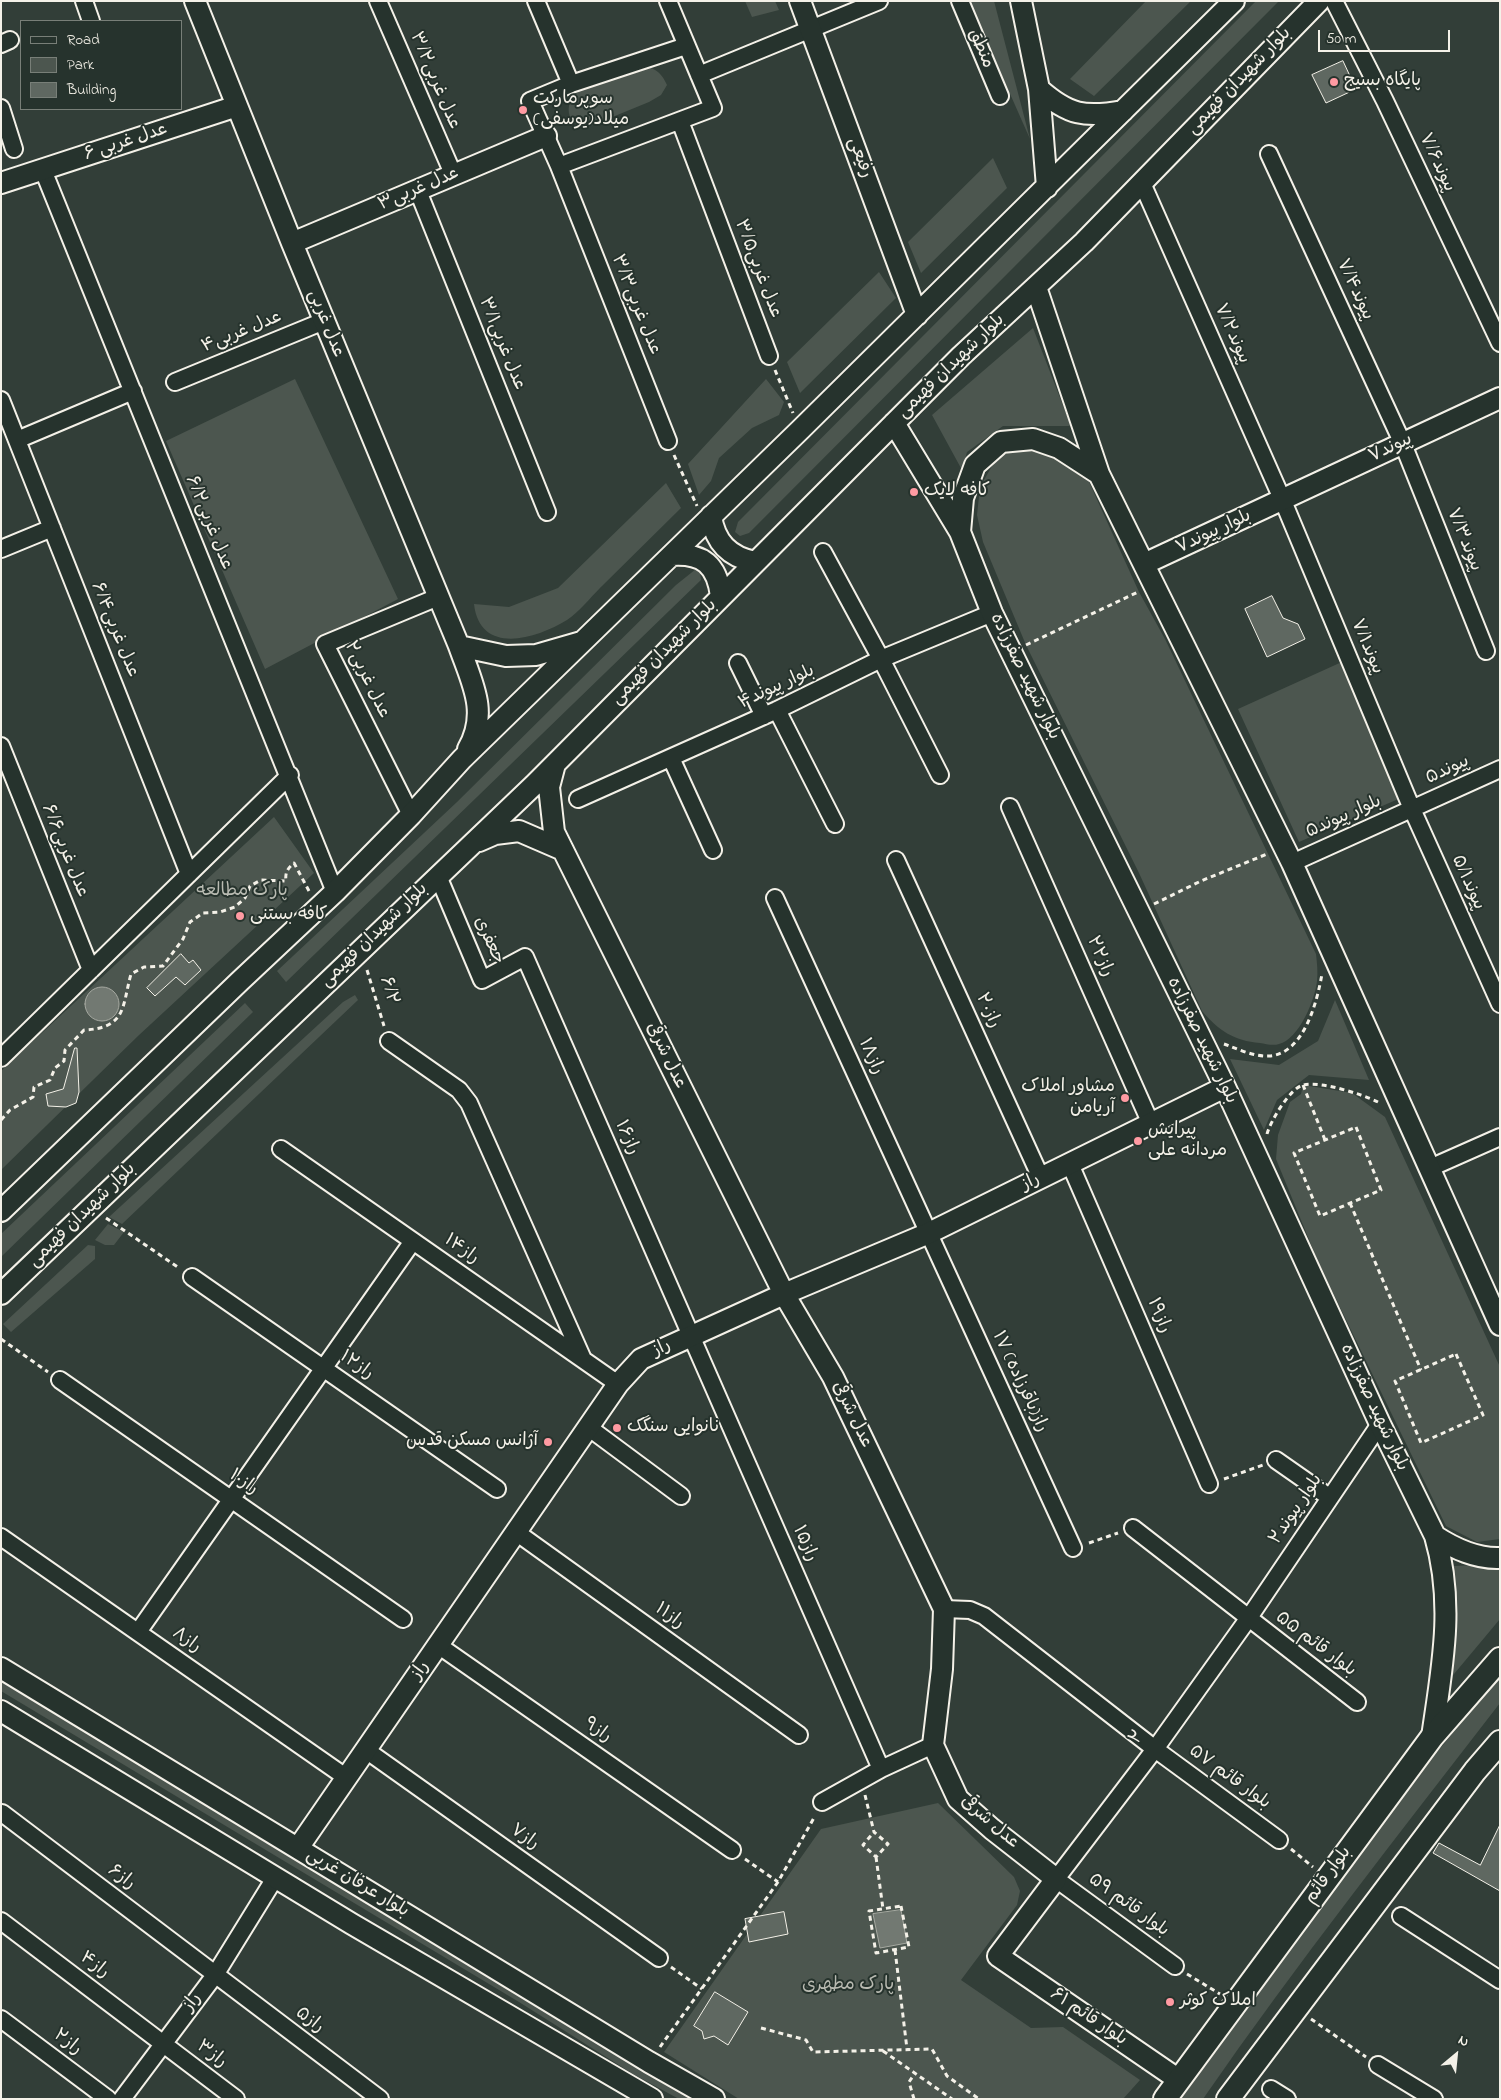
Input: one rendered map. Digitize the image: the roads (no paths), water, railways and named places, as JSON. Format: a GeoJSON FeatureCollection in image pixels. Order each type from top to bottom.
{"type":"FeatureCollection","features":[{"type":"Feature","properties":{"kind":"main road","name":"بلوار قائم"},"geometry":{"type":"LineString","coordinates":[[1165,2099],[1432,1737],[1500,1659]]}},
{"type":"Feature","properties":{"kind":"main road"},"geometry":{"type":"LineString","coordinates":[[1228,2099],[1475,1771],[1500,1742]]}},
{"type":"Feature","properties":{"kind":"street"},"geometry":{"type":"LineString","coordinates":[[84,1],[91,20]]}},
{"type":"Feature","properties":{"kind":"street","name":"عدل غربی"},"geometry":{"type":"LineString","coordinates":[[195,1],[292,243],[459,646],[476,692],[479,714],[475,737],[462,759]]}},
{"type":"Feature","properties":{"kind":"street","name":"عدل غربی۳/۲"},"geometry":{"type":"LineString","coordinates":[[378,1],[454,176]]}},
{"type":"Feature","properties":{"kind":"street"},"geometry":{"type":"LineString","coordinates":[[536,1],[571,84],[686,46]]}},
{"type":"Feature","properties":{"kind":"street"},"geometry":{"type":"LineString","coordinates":[[558,166],[714,108],[668,1]]}},
{"type":"Feature","properties":{"kind":"street","name":"رفیعی"},"geometry":{"type":"LineString","coordinates":[[800,1],[917,315]]}},
{"type":"Feature","properties":{"kind":"street"},"geometry":{"type":"LineString","coordinates":[[699,76],[879,1]]}},
{"type":"Feature","properties":{"kind":"street","name":"منطق"},"geometry":{"type":"LineString","coordinates":[[960,1],[1000,96]]}},
{"type":"Feature","properties":{"kind":"street"},"geometry":{"type":"LineString","coordinates":[[1021,1],[1039,89],[1046,187]]}},
{"type":"Feature","properties":{"kind":"street"},"geometry":{"type":"LineString","coordinates":[[1,1211],[335,892],[412,815],[462,759],[800,430],[1234,1]]}},
{"type":"Feature","properties":{"kind":"street","name":"بلوار شهیدان فهیمی"},"geometry":{"type":"LineString","coordinates":[[1,1294],[555,764],[961,356],[1084,242],[1319,1]]}},
{"type":"Feature","properties":{"kind":"street","name":"پیوند۷/۶"},"geometry":{"type":"LineString","coordinates":[[1334,1],[1385,101],[1500,343]]}},
{"type":"Feature","properties":{"kind":"street","name":"عدل غربی۳/۳"},"geometry":{"type":"LineString","coordinates":[[571,84],[530,101],[546,136],[668,441]]}},
{"type":"Feature","properties":{"kind":"street"},"geometry":{"type":"LineString","coordinates":[[1039,89],[1052,101],[1080,114],[1098,116],[1123,111]]}},
{"type":"Feature","properties":{"kind":"street","name":"عدل غربی ۶"},"geometry":{"type":"LineString","coordinates":[[1,183],[237,106]]}},
{"type":"Feature","properties":{"kind":"street"},"geometry":{"type":"LineString","coordinates":[[1,108],[14,150]]}},
{"type":"Feature","properties":{"kind":"street","name":"عدل غربی۳/۵"},"geometry":{"type":"LineString","coordinates":[[680,121],[769,356]]}},
{"type":"Feature","properties":{"kind":"street","name":"عدل غربی۳"},"geometry":{"type":"LineString","coordinates":[[292,243],[546,136]]}},
{"type":"Feature","properties":{"kind":"street","name":"پیوند۷/۴"},"geometry":{"type":"LineString","coordinates":[[1269,154],[1403,444]]}},
{"type":"Feature","properties":{"kind":"street","name":"۶/۲عدل غربی"},"geometry":{"type":"LineString","coordinates":[[43,170],[290,775],[335,892]]}},
{"type":"Feature","properties":{"kind":"street","name":"پیوند۷/۲"},"geometry":{"type":"LineString","coordinates":[[1142,183],[1283,501]]}},
{"type":"Feature","properties":{"kind":"street","name":"عدل غربی۳/۱"},"geometry":{"type":"LineString","coordinates":[[418,191],[547,512]]}},
{"type":"Feature","properties":{"kind":"street"},"geometry":{"type":"LineString","coordinates":[[1036,287],[1099,474],[1288,855],[1500,1325]]}},
{"type":"Feature","properties":{"kind":"street","name":"عدل غربی۴"},"geometry":{"type":"LineString","coordinates":[[175,382],[324,321]]}},
{"type":"Feature","properties":{"kind":"street"},"geometry":{"type":"LineString","coordinates":[[17,440],[133,391]]}},
{"type":"Feature","properties":{"kind":"street","name":"پیوند۷"},"geometry":{"type":"LineString","coordinates":[[1283,501],[1500,398]]}},
{"type":"Feature","properties":{"kind":"street","name":"۶/۴عدل غربی"},"geometry":{"type":"LineString","coordinates":[[1,400],[188,874]]}},
{"type":"Feature","properties":{"kind":"street","name":"بلوار شهید صفرزاده"},"geometry":{"type":"LineString","coordinates":[[894,423],[960,532],[992,613],[1224,1087],[1380,1424],[1435,1536],[1441,1555],[1446,1592],[1446,1641],[1432,1737]]}},
{"type":"Feature","properties":{"kind":"street"},"geometry":{"type":"LineString","coordinates":[[960,532],[962,498],[975,465],[1001,442],[1033,439],[1059,448],[1099,474]]}},
{"type":"Feature","properties":{"kind":"street","name":"پیوند۷/۳"},"geometry":{"type":"LineString","coordinates":[[1403,444],[1486,651]]}},
{"type":"Feature","properties":{"kind":"street","name":"بلوار پیوند۷"},"geometry":{"type":"LineString","coordinates":[[1144,564],[1283,501]]}},
{"type":"Feature","properties":{"kind":"street","name":"پیوند۷/۱"},"geometry":{"type":"LineString","coordinates":[[1283,501],[1412,809]]}},
{"type":"Feature","properties":{"kind":"street"},"geometry":{"type":"LineString","coordinates":[[708,519],[724,548],[733,555],[755,562]]}},
{"type":"Feature","properties":{"kind":"street"},"geometry":{"type":"LineString","coordinates":[[1,549],[52,528]]}},
{"type":"Feature","properties":{"kind":"street"},"geometry":{"type":"LineString","coordinates":[[823,552],[940,775]]}},
{"type":"Feature","properties":{"kind":"street"},"geometry":{"type":"LineString","coordinates":[[672,555],[687,554],[701,559],[712,568],[719,581],[721,596]]}},
{"type":"Feature","properties":{"kind":"street","name":"عدل غربی۲"},"geometry":{"type":"LineString","coordinates":[[412,815],[325,644],[438,597]]}},
{"type":"Feature","properties":{"kind":"street","name":"بلوار پیوند۴"},"geometry":{"type":"LineString","coordinates":[[578,799],[771,713],[881,660],[992,613]]}},
{"type":"Feature","properties":{"kind":"street"},"geometry":{"type":"LineString","coordinates":[[459,646],[506,656],[536,655],[586,640]]}},
{"type":"Feature","properties":{"kind":"street"},"geometry":{"type":"LineString","coordinates":[[738,663],[771,713],[835,824]]}},
{"type":"Feature","properties":{"kind":"street","name":"۶/۶عدل غربی"},"geometry":{"type":"LineString","coordinates":[[1,746],[90,970]]}},
{"type":"Feature","properties":{"kind":"street"},"geometry":{"type":"LineString","coordinates":[[671,758],[713,850]]}},
{"type":"Feature","properties":{"kind":"street","name":"عدل شرقی"},"geometry":{"type":"LineString","coordinates":[[555,764],[549,787],[551,813],[554,832],[562,850],[784,1294],[833,1377],[944,1609],[942,1669],[933,1745],[958,1799],[992,1829],[1056,1879]]}},
{"type":"Feature","properties":{"kind":"street","name":"پیوند۵"},"geometry":{"type":"LineString","coordinates":[[1412,809],[1500,769]]}},
{"type":"Feature","properties":{"kind":"street"},"geometry":{"type":"LineString","coordinates":[[1,1058],[290,775]]}},
{"type":"Feature","properties":{"kind":"street","name":"راز۲۲"},"geometry":{"type":"LineString","coordinates":[[1010,807],[1151,1124]]}},
{"type":"Feature","properties":{"kind":"street","name":"بلوار پیوند۵"},"geometry":{"type":"LineString","coordinates":[[1288,855],[1412,809]]}},
{"type":"Feature","properties":{"kind":"street","name":"پیوند۵/۱"},"geometry":{"type":"LineString","coordinates":[[1412,809],[1500,1004]]}},
{"type":"Feature","properties":{"kind":"street"},"geometry":{"type":"LineString","coordinates":[[473,844],[495,834],[519,831],[562,850]]}},
{"type":"Feature","properties":{"kind":"street","name":"راز۲۰"},"geometry":{"type":"LineString","coordinates":[[896,860],[1041,1178]]}},
{"type":"Feature","properties":{"kind":"street","name":"جعفری"},"geometry":{"type":"LineString","coordinates":[[438,876],[482,980],[525,957]]}},
{"type":"Feature","properties":{"kind":"street","name":"راز۱۸"},"geometry":{"type":"LineString","coordinates":[[775,898],[929,1233]]}},
{"type":"Feature","properties":{"kind":"street","name":"راز۱۶"},"geometry":{"type":"LineString","coordinates":[[525,957],[690,1335]]}},
{"type":"Feature","properties":{"kind":"street"},"geometry":{"type":"LineString","coordinates":[[389,1041],[459,1090],[469,1104],[583,1358]]}},
{"type":"Feature","properties":{"kind":"street","name":"راز"},"geometry":{"type":"LineString","coordinates":[[298,1848],[618,1384],[641,1359],[690,1335],[929,1233],[1224,1087]]}},
{"type":"Feature","properties":{"kind":"street"},"geometry":{"type":"LineString","coordinates":[[1430,1168],[1500,1137]]}},
{"type":"Feature","properties":{"kind":"street","name":"راز۱۴"},"geometry":{"type":"LineString","coordinates":[[281,1148],[618,1384]]}},
{"type":"Feature","properties":{"kind":"street","name":"راز۱۹"},"geometry":{"type":"LineString","coordinates":[[1070,1164],[1209,1484]]}},
{"type":"Feature","properties":{"kind":"street","name":"۱۷ راز(باقرزاده)"},"geometry":{"type":"LineString","coordinates":[[929,1233],[1073,1548]]}},
{"type":"Feature","properties":{"kind":"street"},"geometry":{"type":"LineString","coordinates":[[138,1632],[413,1241]]}},
{"type":"Feature","properties":{"kind":"street","name":"راز۱۲"},"geometry":{"type":"LineString","coordinates":[[192,1277],[496,1489]]}},
{"type":"Feature","properties":{"kind":"street","name":"راز۱۵"},"geometry":{"type":"LineString","coordinates":[[690,1335],[881,1769]]}},
{"type":"Feature","properties":{"kind":"street","name":"راز۱۰"},"geometry":{"type":"LineString","coordinates":[[60,1380],[403,1620]]}},
{"type":"Feature","properties":{"kind":"street","name":"بلوار پیوند۲"},"geometry":{"type":"LineString","coordinates":[[1248,1619],[1380,1424]]}},
{"type":"Feature","properties":{"kind":"street"},"geometry":{"type":"LineString","coordinates":[[588,1428],[680,1496]]}},
{"type":"Feature","properties":{"kind":"street"},"geometry":{"type":"LineString","coordinates":[[1276,1460],[1329,1497]]}},
{"type":"Feature","properties":{"kind":"street","name":"بلوار قائم ۵۵"},"geometry":{"type":"LineString","coordinates":[[1133,1528],[1357,1702]]}},
{"type":"Feature","properties":{"kind":"street","name":"راز۱۱"},"geometry":{"type":"LineString","coordinates":[[516,1532],[799,1735]]}},
{"type":"Feature","properties":{"kind":"street"},"geometry":{"type":"LineString","coordinates":[[1435,1536],[1450,1546],[1472,1554],[1500,1558]]}},
{"type":"Feature","properties":{"kind":"street","name":"راز۸"},"geometry":{"type":"LineString","coordinates":[[1,1537],[347,1778]]}},
{"type":"Feature","properties":{"kind":"street","name":"بلوار قائم ۵۷"},"geometry":{"type":"LineString","coordinates":[[944,1609],[970,1610],[984,1616],[1155,1749],[1280,1840]]}},
{"type":"Feature","properties":{"kind":"street","name":"۲"},"geometry":{"type":"LineString","coordinates":[[1056,1879],[1155,1749],[1248,1619]]}},
{"type":"Feature","properties":{"kind":"street","name":"راز۹"},"geometry":{"type":"LineString","coordinates":[[438,1645],[732,1850]]}},
{"type":"Feature","properties":{"kind":"street","name":"بلوار عرفان غربی"},"geometry":{"type":"LineString","coordinates":[[1,1668],[649,2062],[714,2099]]}},
{"type":"Feature","properties":{"kind":"street","name":"بلوار عرفان غربی"},"geometry":{"type":"LineString","coordinates":[[1,1711],[275,1878],[652,2099]]}},
{"type":"Feature","properties":{"kind":"street"},"geometry":{"type":"LineString","coordinates":[[822,1802],[881,1769],[933,1745]]}},
{"type":"Feature","properties":{"kind":"street","name":"راز۷"},"geometry":{"type":"LineString","coordinates":[[366,1750],[659,1958]]}},
{"type":"Feature","properties":{"kind":"street","name":"راز۶"},"geometry":{"type":"LineString","coordinates":[[2,1814],[214,1974]]}},
{"type":"Feature","properties":{"kind":"street","name":"راز"},"geometry":{"type":"LineString","coordinates":[[122,2099],[214,1974],[275,1878]]}},
{"type":"Feature","properties":{"kind":"street","name":"بلوار قائم ۶۱"},"geometry":{"type":"LineString","coordinates":[[1056,1879],[998,1956],[1179,2080]]}},
{"type":"Feature","properties":{"kind":"street","name":"بلوار قائم ۵۹"},"geometry":{"type":"LineString","coordinates":[[1056,1879],[1175,1966]]}},
{"type":"Feature","properties":{"kind":"street"},"geometry":{"type":"LineString","coordinates":[[1401,1916],[1500,1980]]}},
{"type":"Feature","properties":{"kind":"street","name":"راز۴"},"geometry":{"type":"LineString","coordinates":[[1,1921],[163,2044]]}},
{"type":"Feature","properties":{"kind":"street","name":"راز۵"},"geometry":{"type":"LineString","coordinates":[[214,1974],[380,2099]]}},
{"type":"Feature","properties":{"kind":"street","name":"راز۲"},"geometry":{"type":"LineString","coordinates":[[1,2019],[108,2099]]}},
{"type":"Feature","properties":{"kind":"street","name":"راز۳"},"geometry":{"type":"LineString","coordinates":[[163,2044],[236,2099]]}},
{"type":"Feature","properties":{"kind":"street"},"geometry":{"type":"LineString","coordinates":[[1378,2065],[1434,2099]]}},
{"type":"Feature","properties":{"kind":"street"},"geometry":{"type":"LineString","coordinates":[[1271,2089],[1287,2099]]}},
{"type":"Feature","properties":{"kind":"place","name":"پایگاه بسیج"},"geometry":{"type":"Point","coordinates":[1334,82]}},
{"type":"Feature","properties":{"kind":"place","name":"سوپرمارکت میلاد(یوسفی)"},"geometry":{"type":"Point","coordinates":[523,110]}},
{"type":"Feature","properties":{"kind":"place","name":"کافه لایک"},"geometry":{"type":"Point","coordinates":[914,492]}},
{"type":"Feature","properties":{"kind":"place","name":"کافه بستنی"},"geometry":{"type":"Point","coordinates":[240,916]}},
{"type":"Feature","properties":{"kind":"place","name":"مشاور املاک آریامن"},"geometry":{"type":"Point","coordinates":[1125,1098]}},
{"type":"Feature","properties":{"kind":"place","name":"پیرایش مردانه علی"},"geometry":{"type":"Point","coordinates":[1138,1141]}},
{"type":"Feature","properties":{"kind":"place","name":"نانوایی سنگک"},"geometry":{"type":"Point","coordinates":[617,1428]}},
{"type":"Feature","properties":{"kind":"place","name":"آژانس مسکن قدس"},"geometry":{"type":"Point","coordinates":[548,1442]}},
{"type":"Feature","properties":{"kind":"place","name":"املاک کوثر"},"geometry":{"type":"Point","coordinates":[1170,2002]}},
{"type":"Feature","properties":{"kind":"park label","name":"پارک مطالعه"},"geometry":{"type":"Point","coordinates":[242,892]}},
{"type":"Feature","properties":{"kind":"park label","name":"پارک مطهری"},"geometry":{"type":"Point","coordinates":[848,1986]}}]}
